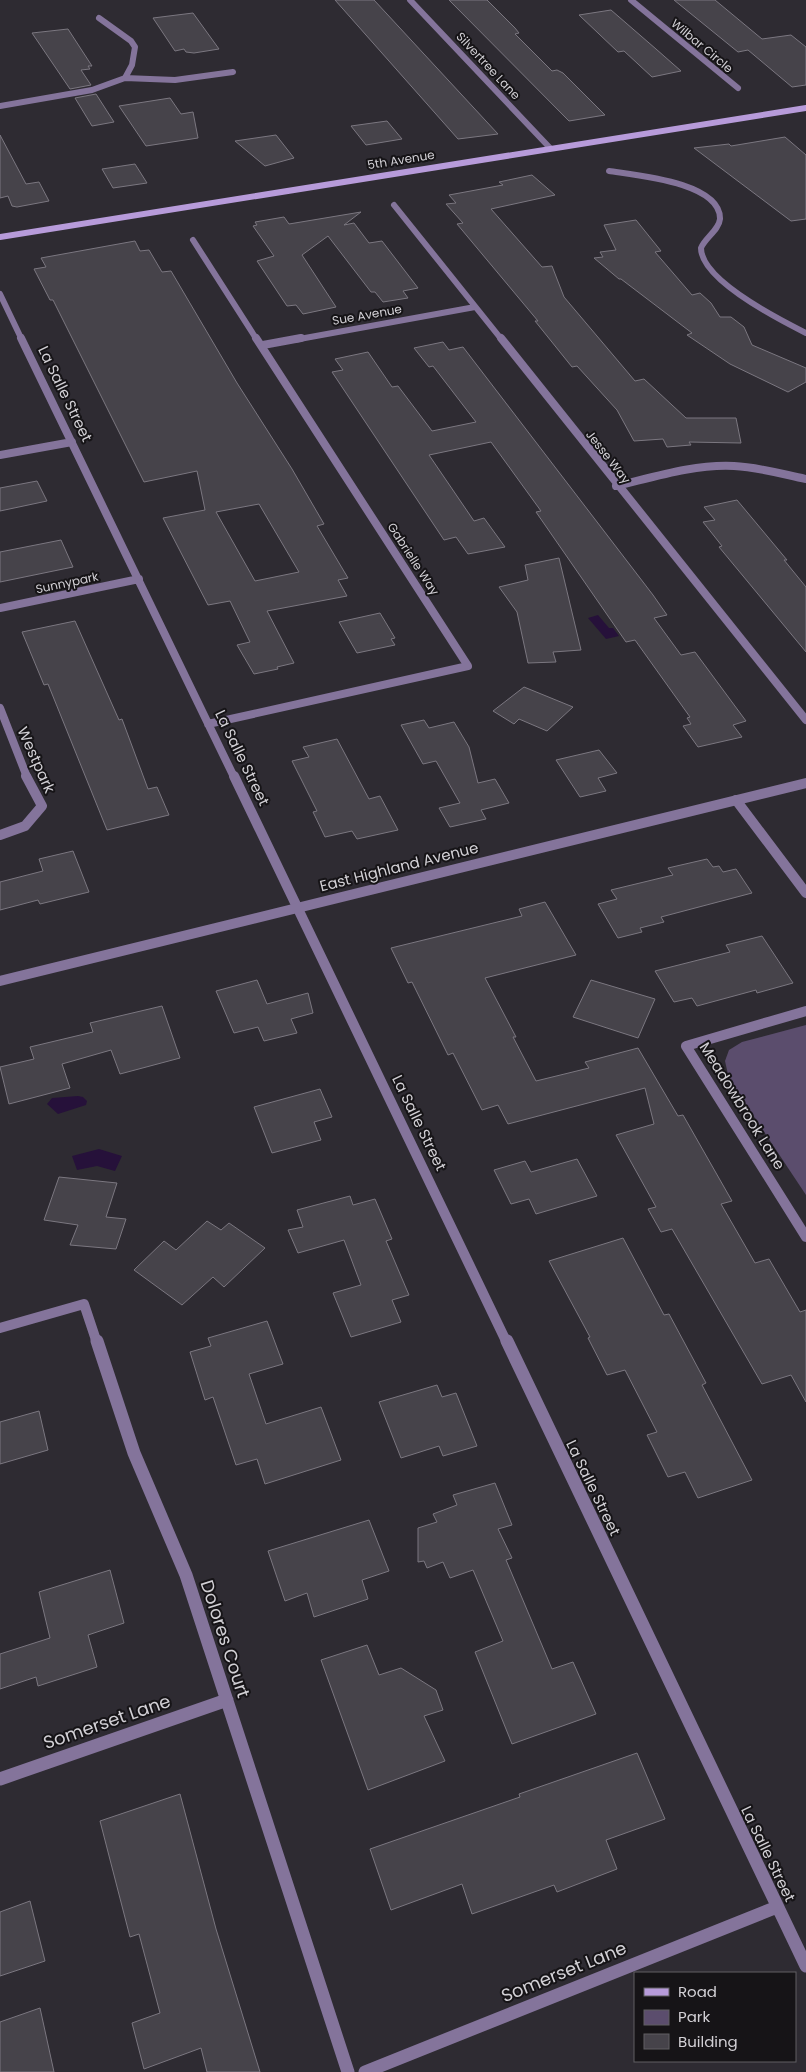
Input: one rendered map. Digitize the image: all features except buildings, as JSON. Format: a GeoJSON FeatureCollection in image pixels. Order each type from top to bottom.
{"type":"FeatureCollection","features":[{"type":"Feature","properties":{"kind":"main road","name":"5th Avenue"},"geometry":{"type":"LineString","coordinates":[[0,237],[806,108]]}},
{"type":"Feature","properties":{"kind":"street","name":"Silvertree Lane"},"geometry":{"type":"LineString","coordinates":[[410,0],[550,148]]}},
{"type":"Feature","properties":{"kind":"street","name":"Wilbar Circle"},"geometry":{"type":"LineString","coordinates":[[631,0],[738,88]]}},
{"type":"Feature","properties":{"kind":"street"},"geometry":{"type":"LineString","coordinates":[[99,18],[107,26],[129,39],[135,48],[135,62],[125,78]]}},
{"type":"Feature","properties":{"kind":"street"},"geometry":{"type":"LineString","coordinates":[[0,106],[92,90],[125,78],[175,80],[233,72]]}},
{"type":"Feature","properties":{"kind":"street"},"geometry":{"type":"LineString","coordinates":[[608,171],[684,185],[707,197],[718,211],[720,218],[718,225],[702,244],[700,252],[704,262],[727,284],[752,302],[786,324],[806,333]]}},
{"type":"Feature","properties":{"kind":"street","name":"Jesse Way"},"geometry":{"type":"LineString","coordinates":[[394,206],[616,486],[806,720]]}},
{"type":"Feature","properties":{"kind":"street","name":"Gabrielle Way"},"geometry":{"type":"LineString","coordinates":[[193,240],[468,666],[208,724]]}},
{"type":"Feature","properties":{"kind":"street","name":"La Salle Street"},"geometry":{"type":"LineString","coordinates":[[0,294],[299,908],[806,1966]]}},
{"type":"Feature","properties":{"kind":"street","name":"Sue Avenue"},"geometry":{"type":"LineString","coordinates":[[262,345],[475,308]]}},
{"type":"Feature","properties":{"kind":"street"},"geometry":{"type":"LineString","coordinates":[[0,456],[72,442]]}},
{"type":"Feature","properties":{"kind":"street"},"geometry":{"type":"LineString","coordinates":[[616,486],[685,470],[723,466],[761,468],[806,479]]}},
{"type":"Feature","properties":{"kind":"street","name":"Sunnypark"},"geometry":{"type":"LineString","coordinates":[[0,608],[139,579]]}},
{"type":"Feature","properties":{"kind":"street","name":"Westpark"},"geometry":{"type":"LineString","coordinates":[[0,708],[21,766],[42,806],[34,821],[17,832],[0,835]]}},
{"type":"Feature","properties":{"kind":"street","name":"East Highland Avenue"},"geometry":{"type":"LineString","coordinates":[[0,981],[806,783]]}},
{"type":"Feature","properties":{"kind":"street"},"geometry":{"type":"LineString","coordinates":[[736,800],[806,893]]}},
{"type":"Feature","properties":{"kind":"street","name":"Meadowbrook Lane"},"geometry":{"type":"LineString","coordinates":[[806,1012],[686,1046],[806,1237]]}},
{"type":"Feature","properties":{"kind":"street","name":"Dolores Court"},"geometry":{"type":"LineString","coordinates":[[0,1328],[84,1304],[134,1453],[186,1575],[348,2072]]}},
{"type":"Feature","properties":{"kind":"street","name":"Somerset Lane"},"geometry":{"type":"LineString","coordinates":[[0,1779],[226,1700]]}},
{"type":"Feature","properties":{"kind":"street","name":"Somerset Lane"},"geometry":{"type":"LineString","coordinates":[[365,2072],[777,1907]]}},
{"type":"Feature","properties":{"kind":"green space"},"geometry":{"type":"Polygon","coordinates":[[[806,1025],[806,1195],[729,1079],[725,1061],[729,1050],[742,1042],[806,1025]]]}},
{"type":"Feature","properties":{"kind":"shaded area"},"geometry":{"type":"Polygon","coordinates":[[[598,615],[619,636],[606,639],[588,618],[598,615]]]}},
{"type":"Feature","properties":{"kind":"shaded area"},"geometry":{"type":"Polygon","coordinates":[[[83,1097],[87,1101],[86,1105],[58,1114],[47,1104],[52,1098],[83,1097]]]}},
{"type":"Feature","properties":{"kind":"shaded area"},"geometry":{"type":"Polygon","coordinates":[[[99,1149],[122,1156],[115,1171],[97,1166],[77,1170],[72,1156],[99,1149]]]}}]}
